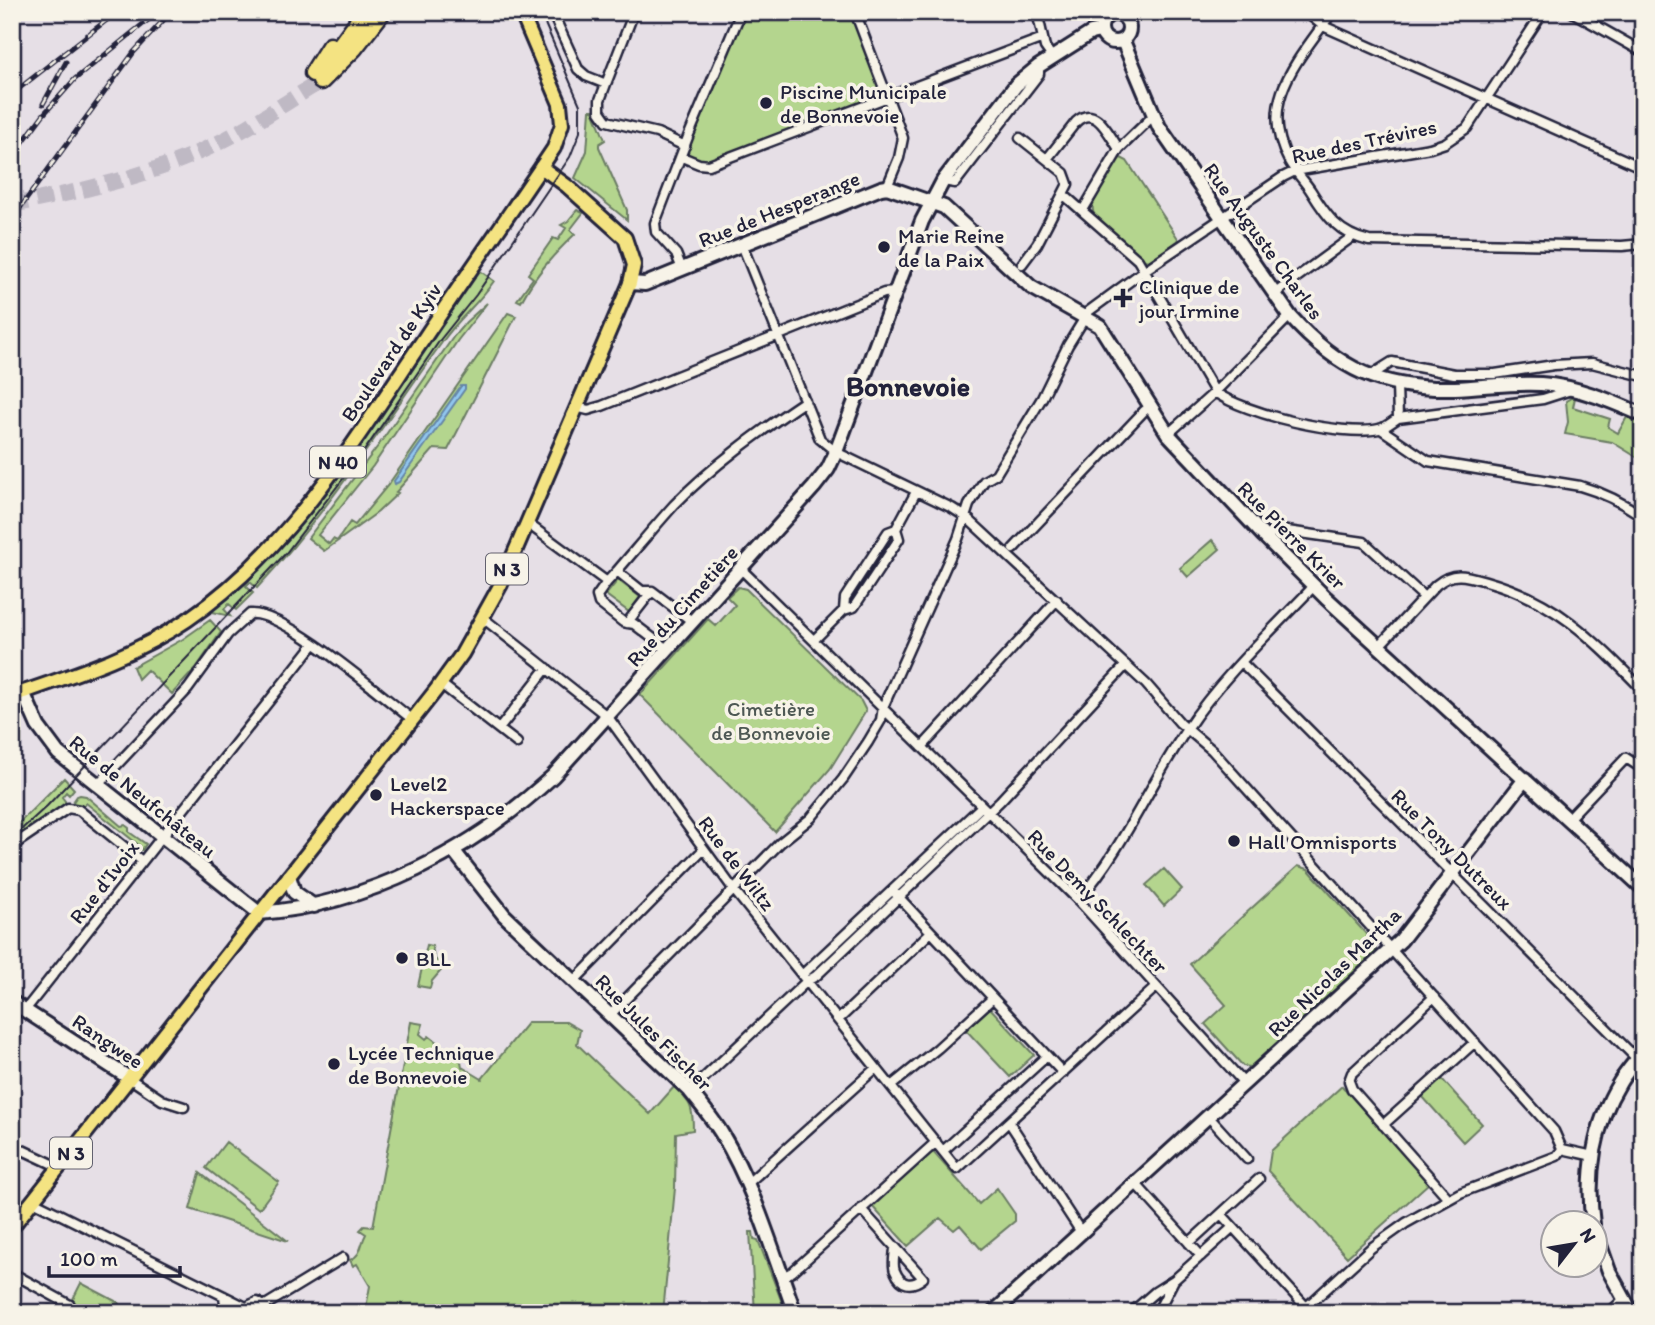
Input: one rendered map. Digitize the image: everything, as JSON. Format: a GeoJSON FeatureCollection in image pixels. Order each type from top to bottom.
{"type":"FeatureCollection","features":[{"type":"Feature","properties":{"kind":"highway"},"geometry":{"type":"LineString","coordinates":[[317,77],[353,12]]}},
{"type":"Feature","properties":{"kind":"highway"},"geometry":{"type":"LineString","coordinates":[[317,77],[365,12]]}},
{"type":"Feature","properties":{"kind":"highway"},"geometry":{"type":"LineString","coordinates":[[317,77],[354,48],[382,12]]}},
{"type":"Feature","properties":{"kind":"main road","name":"Boulevard de Kyiv"},"geometry":{"type":"LineString","coordinates":[[18,694],[93,668],[151,642],[187,620],[217,598],[258,561],[307,504],[354,440],[558,140],[562,116],[557,93],[521,12]]}},
{"type":"Feature","properties":{"kind":"main road"},"geometry":{"type":"LineString","coordinates":[[1115,13],[1123,14],[1129,28],[1128,35],[1123,41],[1112,43],[1101,31],[1104,19],[1115,13]]}},
{"type":"Feature","properties":{"kind":"main road","name":"Rue du Cimetière"},"geometry":{"type":"LineString","coordinates":[[259,913],[335,902],[380,885],[453,850],[539,789],[608,717],[828,469],[895,292],[932,201],[943,181],[1010,93],[1052,57],[1091,33],[1101,31]]}},
{"type":"Feature","properties":{"kind":"main road","name":"Rue Auguste Charles"},"geometry":{"type":"LineString","coordinates":[[1123,41],[1153,116],[1290,316],[1311,340],[1327,352],[1374,378],[1397,385],[1455,388],[1528,384],[1572,389],[1615,402],[1643,415]]}},
{"type":"Feature","properties":{"kind":"main road","name":"N 3"},"geometry":{"type":"LineString","coordinates":[[12,1227],[441,684],[483,618],[630,284],[634,265],[625,238],[567,186],[541,167]]}},
{"type":"Feature","properties":{"kind":"main road","name":"Rue de Hesperange"},"geometry":{"type":"LineString","coordinates":[[630,284],[645,284],[887,187],[932,201]]}},
{"type":"Feature","properties":{"kind":"main road","name":"Rue Pierre Krier"},"geometry":{"type":"LineString","coordinates":[[932,201],[949,211],[1031,287],[1100,326],[1168,434],[1264,536],[1378,646],[1643,888]]}},
{"type":"Feature","properties":{"kind":"main road","name":"Rue de Neufchâteau"},"geometry":{"type":"LineString","coordinates":[[18,694],[44,737],[58,753],[259,913]]}},
{"type":"Feature","properties":{"kind":"main road","name":"Rue Nicolas Martha"},"geometry":{"type":"LineString","coordinates":[[993,1313],[1391,950],[1525,779]]}},
{"type":"Feature","properties":{"kind":"main road","name":"Rue Jules Fischer"},"geometry":{"type":"LineString","coordinates":[[453,850],[504,915],[690,1091],[722,1133],[747,1184],[795,1313]]}},
{"type":"Feature","properties":{"kind":"main road"},"geometry":{"type":"LineString","coordinates":[[289,876],[295,892],[305,902],[314,906]]}},
{"type":"Feature","properties":{"kind":"main road","name":"Rangwee"},"geometry":{"type":"LineString","coordinates":[[12,1002],[129,1079]]}},
{"type":"Feature","properties":{"kind":"main road"},"geometry":{"type":"LineString","coordinates":[[1591,1210],[1593,1156],[1606,1111],[1614,1093],[1640,1056]]}},
{"type":"Feature","properties":{"kind":"main road"},"geometry":{"type":"LineString","coordinates":[[1610,1273],[1632,1313]]}},
{"type":"Feature","properties":{"kind":"street"},"geometry":{"type":"LineString","coordinates":[[552,12],[578,69],[586,76],[606,84]]}},
{"type":"Feature","properties":{"kind":"street"},"geometry":{"type":"LineString","coordinates":[[634,12],[599,106],[603,117],[607,121],[657,133],[685,146]]}},
{"type":"Feature","properties":{"kind":"street"},"geometry":{"type":"LineString","coordinates":[[741,12],[682,157],[709,165],[1042,38]]}},
{"type":"Feature","properties":{"kind":"street"},"geometry":{"type":"LineString","coordinates":[[855,12],[903,138],[899,158],[887,187]]}},
{"type":"Feature","properties":{"kind":"street"},"geometry":{"type":"LineString","coordinates":[[1037,12],[1042,38],[1052,57]]}},
{"type":"Feature","properties":{"kind":"street"},"geometry":{"type":"LineString","coordinates":[[1306,12],[1323,26],[1643,168]]}},
{"type":"Feature","properties":{"kind":"street"},"geometry":{"type":"LineString","coordinates":[[1332,12],[1286,80],[1279,94],[1276,114],[1279,137],[1295,171],[1327,217],[1352,237],[1382,242],[1622,246],[1643,244]]}},
{"type":"Feature","properties":{"kind":"street","name":"Rue des Trévires"},"geometry":{"type":"LineString","coordinates":[[610,1015],[780,843],[801,828],[868,742],[881,720],[883,707],[969,505],[984,481],[996,474],[1042,398],[1068,345],[1095,306],[1295,171],[1446,143],[1467,128],[1543,12]]}},
{"type":"Feature","properties":{"kind":"street"},"geometry":{"type":"LineString","coordinates":[[1572,12],[1643,52]]}},
{"type":"Feature","properties":{"kind":"street"},"geometry":{"type":"LineString","coordinates":[[1046,159],[1076,122],[1089,115],[1101,122],[1119,149]]}},
{"type":"Feature","properties":{"kind":"street"},"geometry":{"type":"LineString","coordinates":[[1083,210],[1119,149],[1153,116]]}},
{"type":"Feature","properties":{"kind":"street"},"geometry":{"type":"LineString","coordinates":[[1020,138],[1067,178],[1068,184],[1037,244],[1022,264]]}},
{"type":"Feature","properties":{"kind":"street","name":"Rue de Hesperange"},"geometry":{"type":"LineString","coordinates":[[682,157],[660,208],[655,228],[659,237],[676,254],[682,269]]}},
{"type":"Feature","properties":{"kind":"street"},"geometry":{"type":"LineString","coordinates":[[1064,195],[1138,260],[1215,392],[1227,401],[1329,429],[1381,429],[1398,418],[1543,399],[1572,389]]}},
{"type":"Feature","properties":{"kind":"street"},"geometry":{"type":"LineString","coordinates":[[1274,294],[1352,237]]}},
{"type":"Feature","properties":{"kind":"street"},"geometry":{"type":"LineString","coordinates":[[742,245],[820,439],[836,452],[966,517],[1126,665],[1155,693],[1180,723],[1212,750],[1554,1130],[1562,1149]]}},
{"type":"Feature","properties":{"kind":"street"},"geometry":{"type":"LineString","coordinates":[[576,407],[588,410],[602,406],[884,293],[895,292]]}},
{"type":"Feature","properties":{"kind":"street"},"geometry":{"type":"LineString","coordinates":[[1168,434],[1215,392],[1290,316]]}},
{"type":"Feature","properties":{"kind":"street"},"geometry":{"type":"LineString","coordinates":[[1374,378],[1376,372],[1392,362],[1454,374],[1495,374],[1554,365],[1592,363],[1643,376]]}},
{"type":"Feature","properties":{"kind":"street"},"geometry":{"type":"LineString","coordinates":[[1397,385],[1398,418]]}},
{"type":"Feature","properties":{"kind":"street"},"geometry":{"type":"LineString","coordinates":[[668,650],[634,624],[623,622],[597,601],[597,596],[676,504],[757,434],[805,401]]}},
{"type":"Feature","properties":{"kind":"street"},"geometry":{"type":"LineString","coordinates":[[1013,549],[1151,406]]}},
{"type":"Feature","properties":{"kind":"street"},"geometry":{"type":"LineString","coordinates":[[1381,429],[1428,461],[1580,486],[1604,493],[1626,504],[1643,517]]}},
{"type":"Feature","properties":{"kind":"street"},"geometry":{"type":"LineString","coordinates":[[844,610],[845,598],[888,532],[896,529],[916,492]]}},
{"type":"Feature","properties":{"kind":"street"},"geometry":{"type":"LineString","coordinates":[[527,523],[607,582]]}},
{"type":"Feature","properties":{"kind":"street"},"geometry":{"type":"LineString","coordinates":[[814,640],[844,610],[855,607],[899,539],[896,529]]}},
{"type":"Feature","properties":{"kind":"street"},"geometry":{"type":"LineString","coordinates":[[1264,536],[1280,530],[1364,542],[1424,597]]}},
{"type":"Feature","properties":{"kind":"street","name":"Rue Demy Schlechter"},"geometry":{"type":"LineString","coordinates":[[741,569],[1078,900],[1244,1083]]}},
{"type":"Feature","properties":{"kind":"street"},"geometry":{"type":"LineString","coordinates":[[617,571],[642,591],[652,591],[694,622]]}},
{"type":"Feature","properties":{"kind":"street"},"geometry":{"type":"LineString","coordinates":[[1378,646],[1444,578],[1460,574],[1504,586],[1560,613],[1594,640],[1643,690]]}},
{"type":"Feature","properties":{"kind":"street"},"geometry":{"type":"LineString","coordinates":[[1078,900],[1099,875],[1188,728],[1242,663],[1314,586]]}},
{"type":"Feature","properties":{"kind":"street"},"geometry":{"type":"LineString","coordinates":[[627,623],[652,591]]}},
{"type":"Feature","properties":{"kind":"street"},"geometry":{"type":"LineString","coordinates":[[922,747],[1057,600]]}},
{"type":"Feature","properties":{"kind":"street"},"geometry":{"type":"LineString","coordinates":[[97,786],[188,689],[228,634],[244,617],[255,613],[281,622],[314,644],[413,720]]}},
{"type":"Feature","properties":{"kind":"street","name":"Rue de Wiltz"},"geometry":{"type":"LineString","coordinates":[[483,618],[608,717],[734,890],[943,1152]]}},
{"type":"Feature","properties":{"kind":"street","name":"Rue d'Ivoix"},"geometry":{"type":"LineString","coordinates":[[26,1009],[314,644]]}},
{"type":"Feature","properties":{"kind":"street","name":"Rue Tony Dutreux"},"geometry":{"type":"LineString","coordinates":[[1242,663],[1640,1056]]}},
{"type":"Feature","properties":{"kind":"street"},"geometry":{"type":"LineString","coordinates":[[804,978],[816,976],[989,813],[1126,665]]}},
{"type":"Feature","properties":{"kind":"street"},"geometry":{"type":"LineString","coordinates":[[499,729],[547,668]]}},
{"type":"Feature","properties":{"kind":"street"},"geometry":{"type":"LineString","coordinates":[[441,684],[517,743]]}},
{"type":"Feature","properties":{"kind":"street"},"geometry":{"type":"LineString","coordinates":[[1568,819],[1626,758],[1643,769]]}},
{"type":"Feature","properties":{"kind":"street"},"geometry":{"type":"LineString","coordinates":[[690,1091],[982,806]]}},
{"type":"Feature","properties":{"kind":"street"},"geometry":{"type":"LineString","coordinates":[[12,846],[68,808],[79,810],[142,861]]}},
{"type":"Feature","properties":{"kind":"street"},"geometry":{"type":"LineString","coordinates":[[574,981],[704,849]]}},
{"type":"Feature","properties":{"kind":"street"},"geometry":{"type":"LineString","coordinates":[[893,891],[1063,1073]]}},
{"type":"Feature","properties":{"kind":"street"},"geometry":{"type":"LineString","coordinates":[[838,1020],[931,932]]}},
{"type":"Feature","properties":{"kind":"street"},"geometry":{"type":"LineString","coordinates":[[1047,1056],[943,1152],[957,1169],[1156,987]]}},
{"type":"Feature","properties":{"kind":"street"},"geometry":{"type":"LineString","coordinates":[[1434,997],[1352,1073],[1349,1081],[1352,1089],[1450,1199]]}},
{"type":"Feature","properties":{"kind":"street"},"geometry":{"type":"LineString","coordinates":[[891,1086],[993,998]]}},
{"type":"Feature","properties":{"kind":"street"},"geometry":{"type":"LineString","coordinates":[[1384,1125],[1475,1042]]}},
{"type":"Feature","properties":{"kind":"street"},"geometry":{"type":"LineString","coordinates":[[747,1184],[876,1068]]}},
{"type":"Feature","properties":{"kind":"street","name":"Rangwee"},"geometry":{"type":"LineString","coordinates":[[129,1079],[162,1100],[184,1107]]}},
{"type":"Feature","properties":{"kind":"street"},"geometry":{"type":"LineString","coordinates":[[1208,1116],[1247,1159]]}},
{"type":"Feature","properties":{"kind":"street"},"geometry":{"type":"LineString","coordinates":[[1009,1122],[1081,1232]]}},
{"type":"Feature","properties":{"kind":"street"},"geometry":{"type":"LineString","coordinates":[[782,1277],[792,1272],[936,1142]]}},
{"type":"Feature","properties":{"kind":"street"},"geometry":{"type":"LineString","coordinates":[[12,1145],[60,1167]]}},
{"type":"Feature","properties":{"kind":"street"},"geometry":{"type":"LineString","coordinates":[[1562,1149],[1593,1156]]}},
{"type":"Feature","properties":{"kind":"street"},"geometry":{"type":"LineString","coordinates":[[1221,1214],[1303,1310],[1388,1235],[1450,1199],[1557,1156],[1562,1149]]}},
{"type":"Feature","properties":{"kind":"street"},"geometry":{"type":"LineString","coordinates":[[1189,1243],[1259,1179]]}},
{"type":"Feature","properties":{"kind":"street"},"geometry":{"type":"LineString","coordinates":[[1135,1183],[1201,1256]]}},
{"type":"Feature","properties":{"kind":"street"},"geometry":{"type":"LineString","coordinates":[[33,1201],[248,1310]]}},
{"type":"Feature","properties":{"kind":"street"},"geometry":{"type":"LineString","coordinates":[[861,1209],[923,1278],[916,1283],[903,1283],[894,1270],[895,1247]]}},
{"type":"Feature","properties":{"kind":"street"},"geometry":{"type":"LineString","coordinates":[[1131,1313],[1174,1280],[1233,1227]]}},
{"type":"Feature","properties":{"kind":"street"},"geometry":{"type":"LineString","coordinates":[[238,1313],[248,1310],[257,1302],[264,1309],[342,1258]]}},
{"type":"Feature","properties":{"kind":"street"},"geometry":{"type":"LineString","coordinates":[[12,1273],[70,1305]]}},
{"type":"Feature","properties":{"kind":"street"},"geometry":{"type":"LineString","coordinates":[[1157,1313],[1174,1280]]}},
{"type":"Feature","properties":{"kind":"street"},"geometry":{"type":"LineString","coordinates":[[224,1296],[226,1313]]}},
{"type":"Feature","properties":{"kind":"street"},"geometry":{"type":"LineString","coordinates":[[1609,1313],[1624,1299]]}},
{"type":"Feature","properties":{"kind":"green space"},"geometry":{"type":"Polygon","coordinates":[[[741,12],[855,12],[887,97],[709,165],[682,157],[741,12]]]}},
{"type":"Feature","properties":{"kind":"green space"},"geometry":{"type":"Polygon","coordinates":[[[590,110],[593,110],[605,140],[599,147],[627,210],[627,220],[575,178],[587,151],[590,110]]]}},
{"type":"Feature","properties":{"kind":"green space"},"geometry":{"type":"Polygon","coordinates":[[[1121,158],[1127,161],[1179,240],[1149,261],[1144,260],[1097,220],[1093,213],[1094,198],[1098,190],[1116,161],[1121,158]]]}},
{"type":"Feature","properties":{"kind":"green space"},"geometry":{"type":"Polygon","coordinates":[[[577,210],[583,213],[570,230],[575,234],[545,266],[521,302],[517,300],[533,278],[528,274],[553,238],[558,240],[566,228],[561,225],[577,210]]]}},
{"type":"Feature","properties":{"kind":"green space"},"geometry":{"type":"Polygon","coordinates":[[[479,270],[494,281],[449,333],[308,529],[257,588],[250,582],[246,586],[253,593],[236,610],[229,604],[224,609],[230,616],[213,612],[206,614],[247,577],[479,270]]]}},
{"type":"Feature","properties":{"kind":"green space"},"geometry":{"type":"Polygon","coordinates":[[[487,303],[458,340],[373,466],[318,535],[329,544],[333,539],[337,541],[350,522],[355,525],[388,485],[508,313],[516,316],[448,450],[434,449],[396,492],[398,493],[378,512],[324,551],[308,538],[378,446],[454,336],[487,303]]]}},
{"type":"Feature","properties":{"kind":"green space"},"geometry":{"type":"Polygon","coordinates":[[[1575,398],[1573,407],[1610,419],[1608,427],[1618,433],[1627,417],[1643,424],[1643,461],[1612,442],[1565,434],[1568,422],[1566,401],[1575,398]]]}},
{"type":"Feature","properties":{"kind":"green space"},"geometry":{"type":"Polygon","coordinates":[[[1212,540],[1220,549],[1188,577],[1180,568],[1212,540]]]}},
{"type":"Feature","properties":{"kind":"green space"},"geometry":{"type":"Polygon","coordinates":[[[618,580],[640,597],[629,612],[606,595],[618,580]]]}},
{"type":"Feature","properties":{"kind":"green space","name":"Cimetière de Bonnevoie"},"geometry":{"type":"Polygon","coordinates":[[[738,587],[746,589],[861,701],[866,711],[830,769],[775,832],[640,695],[708,619],[716,626],[735,605],[727,597],[738,587]]]}},
{"type":"Feature","properties":{"kind":"green space"},"geometry":{"type":"Polygon","coordinates":[[[210,620],[221,632],[196,668],[172,694],[147,670],[138,679],[133,667],[183,639],[210,620]]]}},
{"type":"Feature","properties":{"kind":"green space"},"geometry":{"type":"Polygon","coordinates":[[[64,778],[74,789],[69,795],[66,792],[62,797],[65,807],[12,842],[12,830],[64,778]]]}},
{"type":"Feature","properties":{"kind":"green space"},"geometry":{"type":"Polygon","coordinates":[[[80,795],[86,796],[121,826],[129,828],[129,832],[146,844],[142,850],[86,803],[81,808],[71,805],[80,795]]]}},
{"type":"Feature","properties":{"kind":"green space"},"geometry":{"type":"Polygon","coordinates":[[[1298,866],[1308,869],[1375,944],[1376,953],[1250,1067],[1243,1066],[1205,1024],[1226,1005],[1190,964],[1298,866]]]}},
{"type":"Feature","properties":{"kind":"green space"},"geometry":{"type":"Polygon","coordinates":[[[1164,869],[1182,889],[1164,906],[1146,885],[1164,869]]]}},
{"type":"Feature","properties":{"kind":"green space"},"geometry":{"type":"Polygon","coordinates":[[[427,945],[432,946],[434,958],[444,967],[432,981],[430,988],[418,986],[427,945]]]}},
{"type":"Feature","properties":{"kind":"green space"},"geometry":{"type":"Polygon","coordinates":[[[990,1008],[1034,1055],[1010,1077],[966,1030],[990,1008]]]}},
{"type":"Feature","properties":{"kind":"green space"},"geometry":{"type":"Polygon","coordinates":[[[411,1022],[423,1024],[420,1034],[426,1039],[429,1036],[461,1061],[462,1067],[482,1079],[528,1022],[566,1022],[580,1030],[577,1044],[650,1114],[674,1087],[684,1097],[690,1106],[693,1130],[676,1133],[675,1188],[663,1313],[365,1313],[370,1286],[357,1264],[353,1266],[350,1260],[359,1252],[366,1234],[360,1230],[364,1226],[373,1227],[411,1022]]]}},
{"type":"Feature","properties":{"kind":"green space"},"geometry":{"type":"Polygon","coordinates":[[[1441,1078],[1482,1124],[1463,1142],[1422,1096],[1441,1078]]]}},
{"type":"Feature","properties":{"kind":"green space"},"geometry":{"type":"Polygon","coordinates":[[[1342,1086],[1429,1183],[1347,1257],[1268,1171],[1271,1151],[1342,1086]]]}},
{"type":"Feature","properties":{"kind":"green space"},"geometry":{"type":"Polygon","coordinates":[[[226,1142],[279,1182],[259,1209],[206,1168],[226,1142]]]}},
{"type":"Feature","properties":{"kind":"green space"},"geometry":{"type":"Polygon","coordinates":[[[930,1152],[934,1153],[979,1204],[997,1188],[1015,1214],[1015,1221],[981,1249],[960,1225],[954,1230],[940,1218],[908,1246],[871,1205],[930,1152]]]}},
{"type":"Feature","properties":{"kind":"green space"},"geometry":{"type":"Polygon","coordinates":[[[200,1173],[288,1241],[190,1209],[200,1173]]]}},
{"type":"Feature","properties":{"kind":"green space"},"geometry":{"type":"Polygon","coordinates":[[[750,1232],[753,1232],[754,1239],[758,1240],[786,1313],[755,1313],[750,1232]]]}},
{"type":"Feature","properties":{"kind":"green space"},"geometry":{"type":"Polygon","coordinates":[[[81,1283],[119,1303],[113,1313],[66,1313],[81,1283]]]}},
{"type":"Feature","properties":{"kind":"water"},"geometry":{"type":"Polygon","coordinates":[[[461,386],[465,386],[465,389],[395,484],[394,481],[461,386]]]}},
{"type":"Feature","properties":{"kind":"tunnel"},"geometry":{"type":"LineString","coordinates":[[12,205],[142,174],[192,155],[243,130],[321,81]]}},
{"type":"Feature","properties":{"kind":"tram line"},"geometry":{"type":"LineString","coordinates":[[12,838],[47,806],[286,553],[362,454],[440,340],[476,295],[570,157],[580,132],[580,105],[540,12]]}},
{"type":"Feature","properties":{"kind":"railway"},"geometry":{"type":"LineString","coordinates":[[12,94],[117,12]]}},
{"type":"Feature","properties":{"kind":"railway"},"geometry":{"type":"LineString","coordinates":[[20,146],[75,79],[158,12]]}},
{"type":"Feature","properties":{"kind":"railway"},"geometry":{"type":"LineString","coordinates":[[12,219],[134,52],[171,12]]}},
{"type":"Feature","properties":{"kind":"railway"},"geometry":{"type":"LineString","coordinates":[[43,104],[66,62]]}},
{"type":"Feature","properties":{"kind":"place","name":"Piscine Municipale de Bonnevoie"},"geometry":{"type":"Point","coordinates":[766,103]}},
{"type":"Feature","properties":{"kind":"place","name":"Marie Reine de la Paix"},"geometry":{"type":"Point","coordinates":[884,247]}},
{"type":"Feature","properties":{"kind":"place","name":"Clinique de jour Irmine"},"geometry":{"type":"Point","coordinates":[1123,298]}},
{"type":"Feature","properties":{"kind":"place","name":"Level2 Hackerspace"},"geometry":{"type":"Point","coordinates":[376,795]}},
{"type":"Feature","properties":{"kind":"place","name":"Hall Omnisports"},"geometry":{"type":"Point","coordinates":[1234,841]}},
{"type":"Feature","properties":{"kind":"place","name":"BLL"},"geometry":{"type":"Point","coordinates":[402,958]}},
{"type":"Feature","properties":{"kind":"place","name":"Lycée Technique de Bonnevoie"},"geometry":{"type":"Point","coordinates":[334,1064]}},
{"type":"Feature","properties":{"kind":"district","name":"Bonnevoie"},"geometry":{"type":"Point","coordinates":[908,386]}}]}
